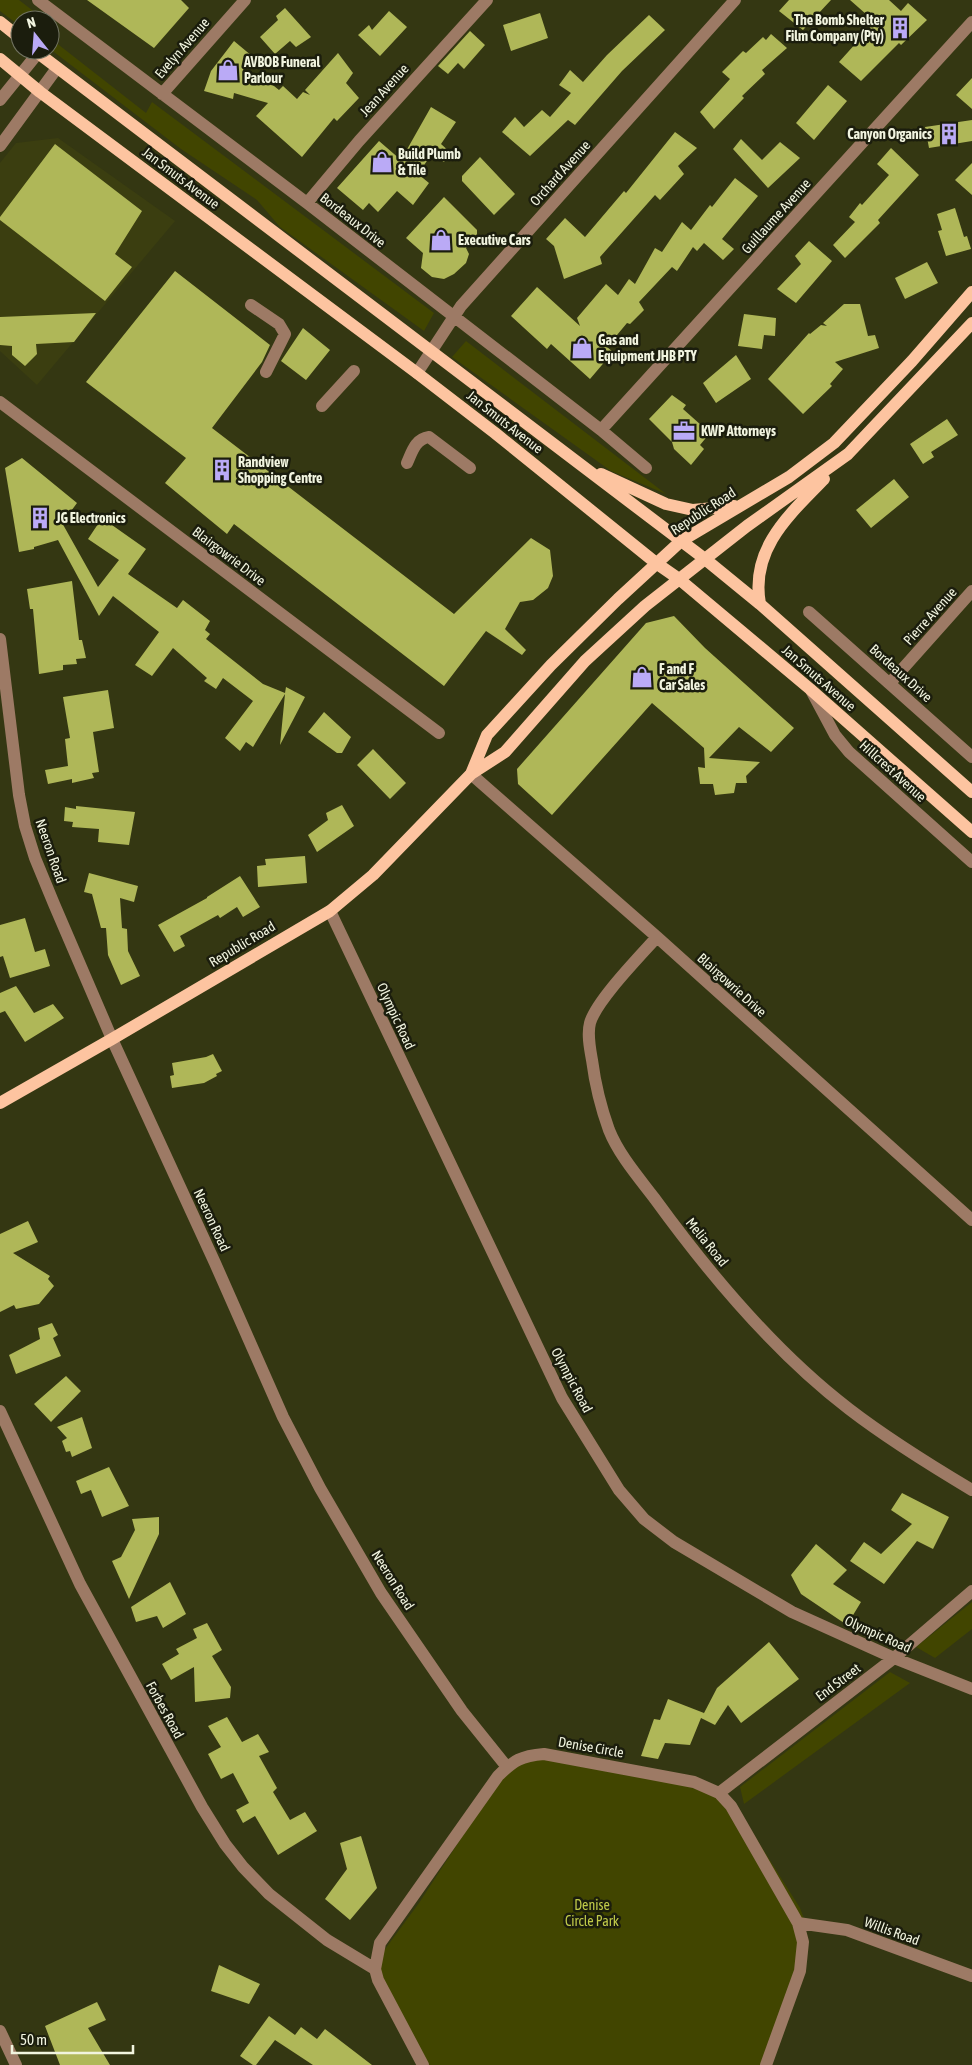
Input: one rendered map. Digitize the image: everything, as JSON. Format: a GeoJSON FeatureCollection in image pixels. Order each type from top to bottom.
{"type":"FeatureCollection","features":[{"type":"Feature","properties":{"kind":"main road"},"geometry":{"type":"LineString","coordinates":[[0,22],[10,30]]}},
{"type":"Feature","properties":{"kind":"main road","name":"Jan Smuts Avenue"},"geometry":{"type":"LineString","coordinates":[[0,59],[40,92],[496,433],[656,563],[679,579],[810,689],[972,832]]}},
{"type":"Feature","properties":{"kind":"main road","name":"Jan Smuts Avenue"},"geometry":{"type":"LineString","coordinates":[[46,60],[705,559],[760,604],[972,792]]}},
{"type":"Feature","properties":{"kind":"main road","name":"Republic Road"},"geometry":{"type":"LineString","coordinates":[[471,774],[487,735],[551,665],[656,563],[681,541],[789,477],[834,443],[912,361],[972,292]]}},
{"type":"Feature","properties":{"kind":"main road","name":"Republic Road"},"geometry":{"type":"LineString","coordinates":[[0,1102],[112,1039],[330,911],[373,875],[471,774],[504,752],[585,661],[645,606],[747,526],[848,454],[972,323]]}},
{"type":"Feature","properties":{"kind":"main road"},"geometry":{"type":"LineString","coordinates":[[760,604],[757,589],[759,571],[765,551],[773,536],[801,503],[848,454]]}},
{"type":"Feature","properties":{"kind":"main road"},"geometry":{"type":"LineString","coordinates":[[574,461],[666,504],[693,510],[711,510],[739,505]]}},
{"type":"Feature","properties":{"kind":"street","name":"Bordeaux Drive"},"geometry":{"type":"LineString","coordinates":[[38,0],[307,203],[601,430],[646,468]]}},
{"type":"Feature","properties":{"kind":"street","name":"Evelyn Avenue"},"geometry":{"type":"LineString","coordinates":[[162,94],[245,0]]}},
{"type":"Feature","properties":{"kind":"street","name":"Jean Avenue"},"geometry":{"type":"LineString","coordinates":[[307,203],[359,141],[487,0]]}},
{"type":"Feature","properties":{"kind":"street","name":"Orchard Avenue"},"geometry":{"type":"LineString","coordinates":[[417,373],[461,306],[735,0]]}},
{"type":"Feature","properties":{"kind":"street","name":"Guillaume Avenue"},"geometry":{"type":"LineString","coordinates":[[601,430],[972,22]]}},
{"type":"Feature","properties":{"kind":"street"},"geometry":{"type":"LineString","coordinates":[[0,100],[30,60]]}},
{"type":"Feature","properties":{"kind":"street"},"geometry":{"type":"LineString","coordinates":[[0,146],[57,68]]}},
{"type":"Feature","properties":{"kind":"street"},"geometry":{"type":"LineString","coordinates":[[252,305],[279,324],[285,334],[266,372]]}},
{"type":"Feature","properties":{"kind":"street"},"geometry":{"type":"LineString","coordinates":[[322,406],[354,370]]}},
{"type":"Feature","properties":{"kind":"street","name":"Blairgowrie Drive"},"geometry":{"type":"LineString","coordinates":[[0,402],[439,734]]}},
{"type":"Feature","properties":{"kind":"street"},"geometry":{"type":"LineString","coordinates":[[407,463],[416,443],[420,439],[429,437],[470,468]]}},
{"type":"Feature","properties":{"kind":"street","name":"Pierre Avenue"},"geometry":{"type":"LineString","coordinates":[[890,683],[972,591]]}},
{"type":"Feature","properties":{"kind":"street","name":"Bordeaux Drive"},"geometry":{"type":"LineString","coordinates":[[809,612],[972,757]]}},
{"type":"Feature","properties":{"kind":"street","name":"Neeron Road"},"geometry":{"type":"LineString","coordinates":[[0,639],[19,796],[25,826],[35,858],[112,1039],[211,1254],[283,1417],[320,1488],[381,1593],[462,1711],[507,1767]]}},
{"type":"Feature","properties":{"kind":"street","name":"Hillcrest Avenue"},"geometry":{"type":"LineString","coordinates":[[810,689],[835,735],[850,752],[972,862]]}},
{"type":"Feature","properties":{"kind":"street","name":"Blairgowrie Drive"},"geometry":{"type":"LineString","coordinates":[[471,774],[657,937],[972,1220]]}},
{"type":"Feature","properties":{"kind":"street","name":"Olympic Road"},"geometry":{"type":"LineString","coordinates":[[330,911],[562,1398],[620,1490],[644,1519],[674,1542],[792,1612],[894,1658],[972,1689]]}},
{"type":"Feature","properties":{"kind":"street","name":"Melia Road"},"geometry":{"type":"LineString","coordinates":[[657,937],[599,1004],[589,1024],[595,1080],[610,1131],[639,1177],[700,1258],[746,1311],[803,1370],[849,1409],[915,1456],[972,1490]]}},
{"type":"Feature","properties":{"kind":"street","name":"Forbes Road"},"geometry":{"type":"LineString","coordinates":[[0,1411],[80,1584],[188,1782],[225,1844],[243,1867],[269,1894],[327,1940],[375,1969]]}},
{"type":"Feature","properties":{"kind":"street","name":"End Street"},"geometry":{"type":"LineString","coordinates":[[719,1793],[894,1658],[972,1591]]}},
{"type":"Feature","properties":{"kind":"street","name":"Denise Circle"},"geometry":{"type":"LineString","coordinates":[[375,1969],[380,1943],[389,1930],[498,1776],[507,1767],[524,1756],[544,1754],[694,1782],[719,1793],[731,1806],[798,1923],[803,1942],[800,1971],[766,2065]]}},
{"type":"Feature","properties":{"kind":"street","name":"Willis Road"},"geometry":{"type":"LineString","coordinates":[[798,1923],[826,1925],[847,1930],[972,1976]]}},
{"type":"Feature","properties":{"kind":"street"},"geometry":{"type":"LineString","coordinates":[[375,1969],[378,1980],[423,2065]]}},
{"type":"Feature","properties":{"kind":"street"},"geometry":{"type":"LineString","coordinates":[[0,2031],[16,2065]]}},
{"type":"Feature","properties":{"kind":"shaded area"},"geometry":{"type":"Polygon","coordinates":[[[58,138],[175,221],[37,385],[0,351],[0,163],[16,143],[58,138]]]}},
{"type":"Feature","properties":{"kind":"green space"},"geometry":{"type":"Polygon","coordinates":[[[0,0],[19,0],[32,10],[10,10],[10,18],[0,11],[0,0]]]}},
{"type":"Feature","properties":{"kind":"green space"},"geometry":{"type":"Polygon","coordinates":[[[60,46],[146,113],[152,102],[434,313],[424,331],[280,227],[257,200],[181,149],[60,57],[60,46]]]}},
{"type":"Feature","properties":{"kind":"green space"},"geometry":{"type":"Polygon","coordinates":[[[466,341],[666,494],[611,471],[452,357],[466,341]]]}},
{"type":"Feature","properties":{"kind":"green space"},"geometry":{"type":"Polygon","coordinates":[[[972,1602],[972,1629],[935,1658],[916,1647],[972,1602]]]}},
{"type":"Feature","properties":{"kind":"green space"},"geometry":{"type":"Polygon","coordinates":[[[890,1672],[910,1683],[744,1804],[740,1787],[890,1672]]]}},
{"type":"Feature","properties":{"kind":"green space","name":"Denise Circle Park"},"geometry":{"type":"Polygon","coordinates":[[[524,1756],[605,1761],[732,1800],[800,1908],[806,1924],[804,1949],[763,2065],[425,2065],[374,1964],[419,1903],[510,1763],[524,1756]]]}},
{"type":"Feature","properties":{"kind":"building"},"geometry":{"type":"Polygon","coordinates":[[[87,0],[181,0],[189,8],[154,48],[87,0]]]}},
{"type":"Feature","properties":{"kind":"building"},"geometry":{"type":"Polygon","coordinates":[[[789,0],[831,0],[803,30],[779,11],[789,0]]]}},
{"type":"Feature","properties":{"kind":"building"},"geometry":{"type":"Polygon","coordinates":[[[850,0],[889,0],[901,11],[908,3],[927,20],[901,45],[899,43],[861,81],[839,62],[875,22],[850,0]]]}},
{"type":"Feature","properties":{"kind":"building"},"geometry":{"type":"Polygon","coordinates":[[[285,8],[311,37],[296,47],[290,41],[275,54],[260,37],[278,20],[276,16],[285,8]]]}},
{"type":"Feature","properties":{"kind":"building"},"geometry":{"type":"Polygon","coordinates":[[[389,11],[407,27],[380,56],[358,35],[369,25],[372,30],[389,11]]]}},
{"type":"Feature","properties":{"kind":"building"},"geometry":{"type":"Polygon","coordinates":[[[540,13],[548,38],[511,51],[503,25],[540,13]]]}},
{"type":"Feature","properties":{"kind":"building"},"geometry":{"type":"Polygon","coordinates":[[[649,15],[665,30],[622,71],[575,125],[568,120],[530,156],[502,132],[515,117],[524,127],[542,110],[550,117],[571,93],[559,85],[570,70],[583,82],[607,55],[649,15]]]}},
{"type":"Feature","properties":{"kind":"building"},"geometry":{"type":"Polygon","coordinates":[[[470,31],[485,45],[464,69],[458,63],[448,74],[438,66],[470,31]]]}},
{"type":"Feature","properties":{"kind":"building"},"geometry":{"type":"Polygon","coordinates":[[[771,34],[787,48],[762,70],[765,74],[742,96],[744,98],[714,129],[700,112],[730,79],[722,72],[743,51],[746,53],[763,37],[766,40],[771,34]]]}},
{"type":"Feature","properties":{"kind":"building"},"geometry":{"type":"Polygon","coordinates":[[[234,41],[252,56],[243,70],[264,78],[279,90],[283,86],[297,99],[303,92],[310,95],[305,90],[338,53],[353,73],[346,83],[359,98],[337,121],[334,118],[302,157],[256,116],[268,103],[234,93],[233,99],[204,91],[211,71],[234,41]]]}},
{"type":"Feature","properties":{"kind":"building"},"geometry":{"type":"Polygon","coordinates":[[[972,78],[972,109],[956,95],[972,78]]]}},
{"type":"Feature","properties":{"kind":"building"},"geometry":{"type":"Polygon","coordinates":[[[828,85],[847,101],[814,140],[796,123],[828,85]]]}},
{"type":"Feature","properties":{"kind":"building","name":"Build Plumb & Tile"},"geometry":{"type":"Polygon","coordinates":[[[431,107],[456,122],[441,144],[451,153],[444,162],[431,155],[418,174],[429,183],[413,205],[397,191],[378,212],[369,203],[363,210],[337,188],[379,141],[401,160],[431,107]]]}},
{"type":"Feature","properties":{"kind":"building","name":"Canyon Organics"},"geometry":{"type":"Polygon","coordinates":[[[972,120],[972,141],[929,148],[925,127],[972,120]]]}},
{"type":"Feature","properties":{"kind":"building"},"geometry":{"type":"Polygon","coordinates":[[[675,132],[697,148],[678,166],[684,174],[660,200],[655,195],[600,257],[602,264],[564,279],[554,246],[546,239],[565,218],[585,237],[624,191],[626,193],[675,132]]]}},
{"type":"Feature","properties":{"kind":"building"},"geometry":{"type":"Polygon","coordinates":[[[741,139],[762,160],[780,142],[800,158],[768,188],[733,149],[741,139]]]}},
{"type":"Feature","properties":{"kind":"building"},"geometry":{"type":"Polygon","coordinates":[[[55,144],[142,211],[115,254],[132,267],[105,301],[0,220],[0,217],[55,144]]]}},
{"type":"Feature","properties":{"kind":"building"},"geometry":{"type":"Polygon","coordinates":[[[891,148],[919,175],[878,220],[880,223],[845,258],[833,245],[855,222],[849,217],[860,203],[862,205],[889,175],[877,164],[891,148]]]}},
{"type":"Feature","properties":{"kind":"building"},"geometry":{"type":"Polygon","coordinates":[[[480,157],[515,194],[494,215],[462,181],[462,176],[480,157]]]}},
{"type":"Feature","properties":{"kind":"building"},"geometry":{"type":"Polygon","coordinates":[[[972,163],[972,195],[955,180],[972,163]]]}},
{"type":"Feature","properties":{"kind":"building"},"geometry":{"type":"Polygon","coordinates":[[[735,178],[758,196],[722,239],[734,249],[723,260],[704,243],[697,251],[693,247],[677,271],[672,267],[639,302],[644,310],[630,324],[627,323],[607,347],[613,352],[590,379],[551,344],[547,349],[511,316],[537,287],[580,326],[577,318],[606,284],[618,295],[629,279],[635,284],[655,248],[662,252],[682,222],[691,230],[710,205],[712,207],[735,178]]]}},
{"type":"Feature","properties":{"kind":"building","name":"Executive Cars"},"geometry":{"type":"Polygon","coordinates":[[[444,197],[477,230],[477,234],[466,248],[469,254],[466,263],[454,274],[444,279],[432,277],[421,268],[423,253],[406,238],[444,197]]]}},
{"type":"Feature","properties":{"kind":"building"},"geometry":{"type":"Polygon","coordinates":[[[955,208],[964,237],[967,236],[971,249],[946,256],[938,231],[942,230],[937,214],[955,208]]]}},
{"type":"Feature","properties":{"kind":"building"},"geometry":{"type":"Polygon","coordinates":[[[809,241],[832,261],[796,303],[777,289],[801,264],[795,256],[809,241]]]}},
{"type":"Feature","properties":{"kind":"building"},"geometry":{"type":"Polygon","coordinates":[[[927,262],[938,283],[905,299],[895,278],[927,262]]]}},
{"type":"Feature","properties":{"kind":"building","name":"Randview Shopping Centre"},"geometry":{"type":"Polygon","coordinates":[[[175,271],[270,345],[262,362],[212,428],[454,614],[531,538],[550,550],[553,576],[548,588],[533,600],[520,602],[505,629],[526,650],[522,655],[486,631],[444,686],[234,524],[227,534],[165,483],[186,458],[86,382],[175,271]]]}},
{"type":"Feature","properties":{"kind":"building"},"geometry":{"type":"Polygon","coordinates":[[[844,304],[860,304],[868,336],[875,335],[879,348],[835,362],[843,369],[830,384],[832,386],[803,414],[768,379],[809,333],[821,325],[827,326],[823,323],[844,304]]]}},
{"type":"Feature","properties":{"kind":"building"},"geometry":{"type":"Polygon","coordinates":[[[96,313],[74,342],[36,344],[37,354],[25,366],[12,355],[12,346],[0,345],[0,317],[96,313]]]}},
{"type":"Feature","properties":{"kind":"building"},"geometry":{"type":"Polygon","coordinates":[[[744,314],[776,318],[775,336],[764,335],[762,349],[738,346],[744,314]]]}},
{"type":"Feature","properties":{"kind":"building"},"geometry":{"type":"Polygon","coordinates":[[[303,328],[330,350],[306,380],[281,361],[303,328]]]}},
{"type":"Feature","properties":{"kind":"building"},"geometry":{"type":"Polygon","coordinates":[[[736,355],[751,379],[716,403],[703,383],[736,355]]]}},
{"type":"Feature","properties":{"kind":"building","name":"KWP Attorneys"},"geometry":{"type":"Polygon","coordinates":[[[672,395],[686,405],[683,409],[710,433],[700,445],[704,449],[691,465],[674,449],[672,442],[649,419],[672,395]]]}},
{"type":"Feature","properties":{"kind":"building"},"geometry":{"type":"Polygon","coordinates":[[[947,419],[958,435],[931,452],[934,457],[923,464],[910,444],[947,419]]]}},
{"type":"Feature","properties":{"kind":"building"},"geometry":{"type":"Polygon","coordinates":[[[22,458],[77,503],[63,522],[61,521],[98,587],[119,560],[88,539],[102,518],[146,549],[128,574],[177,608],[183,600],[210,621],[205,630],[210,634],[206,639],[263,684],[285,693],[286,687],[305,697],[280,745],[285,694],[253,747],[246,742],[240,751],[225,738],[253,701],[223,678],[216,689],[204,681],[207,678],[173,648],[152,676],[135,665],[159,632],[113,596],[99,616],[58,540],[34,547],[34,549],[19,552],[5,468],[22,458]]]}},
{"type":"Feature","properties":{"kind":"building"},"geometry":{"type":"Polygon","coordinates":[[[894,479],[909,497],[871,528],[856,510],[894,479]]]}},
{"type":"Feature","properties":{"kind":"building"},"geometry":{"type":"Polygon","coordinates":[[[72,581],[79,640],[82,640],[86,658],[76,659],[77,664],[63,665],[63,670],[39,674],[33,609],[30,609],[27,589],[72,581]]]}},
{"type":"Feature","properties":{"kind":"building"},"geometry":{"type":"Polygon","coordinates":[[[674,616],[705,648],[794,728],[771,752],[739,727],[709,758],[760,762],[746,776],[747,783],[736,783],[734,793],[715,795],[713,784],[700,784],[698,767],[705,768],[704,748],[652,703],[552,815],[518,784],[517,769],[646,623],[674,616]]]}},
{"type":"Feature","properties":{"kind":"building"},"geometry":{"type":"Polygon","coordinates":[[[108,690],[114,728],[93,732],[99,772],[92,773],[94,778],[72,783],[72,779],[48,784],[45,770],[68,766],[65,739],[70,738],[63,697],[108,690]]]}},
{"type":"Feature","properties":{"kind":"building"},"geometry":{"type":"Polygon","coordinates":[[[324,712],[351,737],[342,753],[337,753],[308,732],[324,712]]]}},
{"type":"Feature","properties":{"kind":"building"},"geometry":{"type":"Polygon","coordinates":[[[373,749],[406,783],[390,799],[357,765],[373,749]]]}},
{"type":"Feature","properties":{"kind":"building"},"geometry":{"type":"Polygon","coordinates":[[[342,805],[354,826],[317,852],[308,835],[328,820],[326,813],[342,805]]]}},
{"type":"Feature","properties":{"kind":"building"},"geometry":{"type":"Polygon","coordinates":[[[76,806],[135,812],[129,845],[98,842],[99,829],[72,827],[73,822],[64,821],[65,807],[76,809],[76,806]]]}},
{"type":"Feature","properties":{"kind":"building"},"geometry":{"type":"Polygon","coordinates":[[[305,856],[307,883],[258,887],[257,866],[266,865],[265,859],[305,856]]]}},
{"type":"Feature","properties":{"kind":"building"},"geometry":{"type":"Polygon","coordinates":[[[89,873],[138,886],[134,902],[120,898],[122,928],[127,929],[128,951],[140,976],[121,985],[108,955],[106,928],[101,928],[92,894],[84,892],[89,873]]]}},
{"type":"Feature","properties":{"kind":"building"},"geometry":{"type":"Polygon","coordinates":[[[240,876],[260,907],[243,917],[237,907],[220,918],[218,915],[180,936],[185,946],[174,952],[158,925],[207,898],[240,876]]]}},
{"type":"Feature","properties":{"kind":"building"},"geometry":{"type":"Polygon","coordinates":[[[25,918],[35,952],[45,949],[50,966],[10,978],[3,956],[0,957],[0,925],[25,918]]]}},
{"type":"Feature","properties":{"kind":"building"},"geometry":{"type":"Polygon","coordinates":[[[16,986],[34,1013],[53,1004],[64,1018],[25,1042],[5,1011],[0,1013],[0,993],[16,986]]]}},
{"type":"Feature","properties":{"kind":"building"},"geometry":{"type":"Polygon","coordinates":[[[213,1054],[222,1071],[216,1074],[217,1076],[204,1083],[172,1088],[170,1076],[174,1075],[172,1063],[213,1054]]]}},
{"type":"Feature","properties":{"kind":"building"},"geometry":{"type":"Polygon","coordinates":[[[28,1221],[38,1242],[13,1253],[50,1276],[48,1279],[54,1286],[39,1304],[16,1309],[14,1305],[0,1312],[0,1234],[28,1221]]]}},
{"type":"Feature","properties":{"kind":"building"},"geometry":{"type":"Polygon","coordinates":[[[52,1323],[58,1335],[53,1338],[61,1356],[16,1374],[9,1355],[40,1339],[38,1328],[52,1323]]]}},
{"type":"Feature","properties":{"kind":"building"},"geometry":{"type":"Polygon","coordinates":[[[66,1376],[81,1391],[51,1422],[34,1404],[66,1376]]]}},
{"type":"Feature","properties":{"kind":"building"},"geometry":{"type":"Polygon","coordinates":[[[82,1417],[92,1448],[72,1457],[70,1451],[66,1452],[62,1441],[67,1438],[57,1427],[82,1417]]]}},
{"type":"Feature","properties":{"kind":"building"},"geometry":{"type":"Polygon","coordinates":[[[109,1467],[129,1506],[102,1517],[91,1490],[81,1494],[76,1481],[109,1467]]]}},
{"type":"Feature","properties":{"kind":"building"},"geometry":{"type":"Polygon","coordinates":[[[902,1493],[949,1517],[933,1549],[917,1541],[884,1584],[850,1561],[864,1542],[881,1554],[912,1524],[891,1510],[902,1493]]]}},
{"type":"Feature","properties":{"kind":"building"},"geometry":{"type":"Polygon","coordinates":[[[159,1517],[159,1534],[129,1599],[112,1561],[121,1557],[135,1530],[132,1519],[159,1517]]]}},
{"type":"Feature","properties":{"kind":"building"},"geometry":{"type":"Polygon","coordinates":[[[816,1544],[847,1570],[833,1584],[861,1602],[847,1625],[801,1594],[791,1575],[816,1544]]]}},
{"type":"Feature","properties":{"kind":"building"},"geometry":{"type":"Polygon","coordinates":[[[170,1582],[186,1614],[163,1628],[157,1616],[136,1622],[131,1607],[170,1582]]]}},
{"type":"Feature","properties":{"kind":"building"},"geometry":{"type":"Polygon","coordinates":[[[207,1623],[222,1650],[212,1656],[231,1687],[230,1698],[195,1702],[194,1667],[171,1680],[162,1664],[179,1654],[176,1649],[197,1638],[193,1629],[207,1623]]]}},
{"type":"Feature","properties":{"kind":"building"},"geometry":{"type":"Polygon","coordinates":[[[769,1642],[799,1679],[741,1723],[728,1705],[715,1725],[701,1718],[690,1745],[665,1743],[658,1759],[641,1756],[654,1719],[660,1720],[668,1699],[704,1713],[703,1715],[717,1688],[769,1642]]]}},
{"type":"Feature","properties":{"kind":"building"},"geometry":{"type":"Polygon","coordinates":[[[227,1717],[242,1742],[258,1734],[269,1752],[259,1756],[277,1788],[273,1792],[290,1820],[305,1812],[317,1831],[278,1855],[255,1816],[243,1823],[236,1810],[249,1803],[233,1773],[221,1779],[208,1754],[221,1747],[208,1726],[227,1717]]]}},
{"type":"Feature","properties":{"kind":"building"},"geometry":{"type":"Polygon","coordinates":[[[361,1836],[377,1888],[350,1920],[325,1899],[347,1869],[340,1843],[361,1836]]]}},
{"type":"Feature","properties":{"kind":"building"},"geometry":{"type":"Polygon","coordinates":[[[219,1965],[260,1984],[249,2004],[211,1991],[219,1965]]]}},
{"type":"Feature","properties":{"kind":"building"},"geometry":{"type":"Polygon","coordinates":[[[97,2002],[106,2020],[88,2028],[110,2065],[60,2065],[45,2026],[97,2002]]]}},
{"type":"Feature","properties":{"kind":"building"},"geometry":{"type":"Polygon","coordinates":[[[269,2016],[295,2035],[301,2027],[317,2039],[325,2029],[372,2065],[313,2065],[275,2040],[256,2065],[253,2065],[240,2056],[269,2016]]]}},
{"type":"Feature","properties":{"kind":"place","name":"The Bomb Shelter Film Company (Pty)"},"geometry":{"type":"Point","coordinates":[900,28]}},
{"type":"Feature","properties":{"kind":"place","name":"AVBOB Funeral Parlour"},"geometry":{"type":"Point","coordinates":[228,70]}},
{"type":"Feature","properties":{"kind":"place","name":"Canyon Organics"},"geometry":{"type":"Point","coordinates":[949,134]}},
{"type":"Feature","properties":{"kind":"place","name":"Build Plumb & Tile"},"geometry":{"type":"Point","coordinates":[382,162]}},
{"type":"Feature","properties":{"kind":"place","name":"Executive Cars"},"geometry":{"type":"Point","coordinates":[441,240]}},
{"type":"Feature","properties":{"kind":"place","name":"Gas and Equipment JHB PTY"},"geometry":{"type":"Point","coordinates":[582,348]}},
{"type":"Feature","properties":{"kind":"place","name":"KWP Attorneys"},"geometry":{"type":"Point","coordinates":[684,431]}},
{"type":"Feature","properties":{"kind":"place","name":"Randview Shopping Centre"},"geometry":{"type":"Point","coordinates":[222,470]}},
{"type":"Feature","properties":{"kind":"place","name":"JG Electronics"},"geometry":{"type":"Point","coordinates":[40,518]}},
{"type":"Feature","properties":{"kind":"place","name":"F and F Car Sales"},"geometry":{"type":"Point","coordinates":[642,677]}}]}
